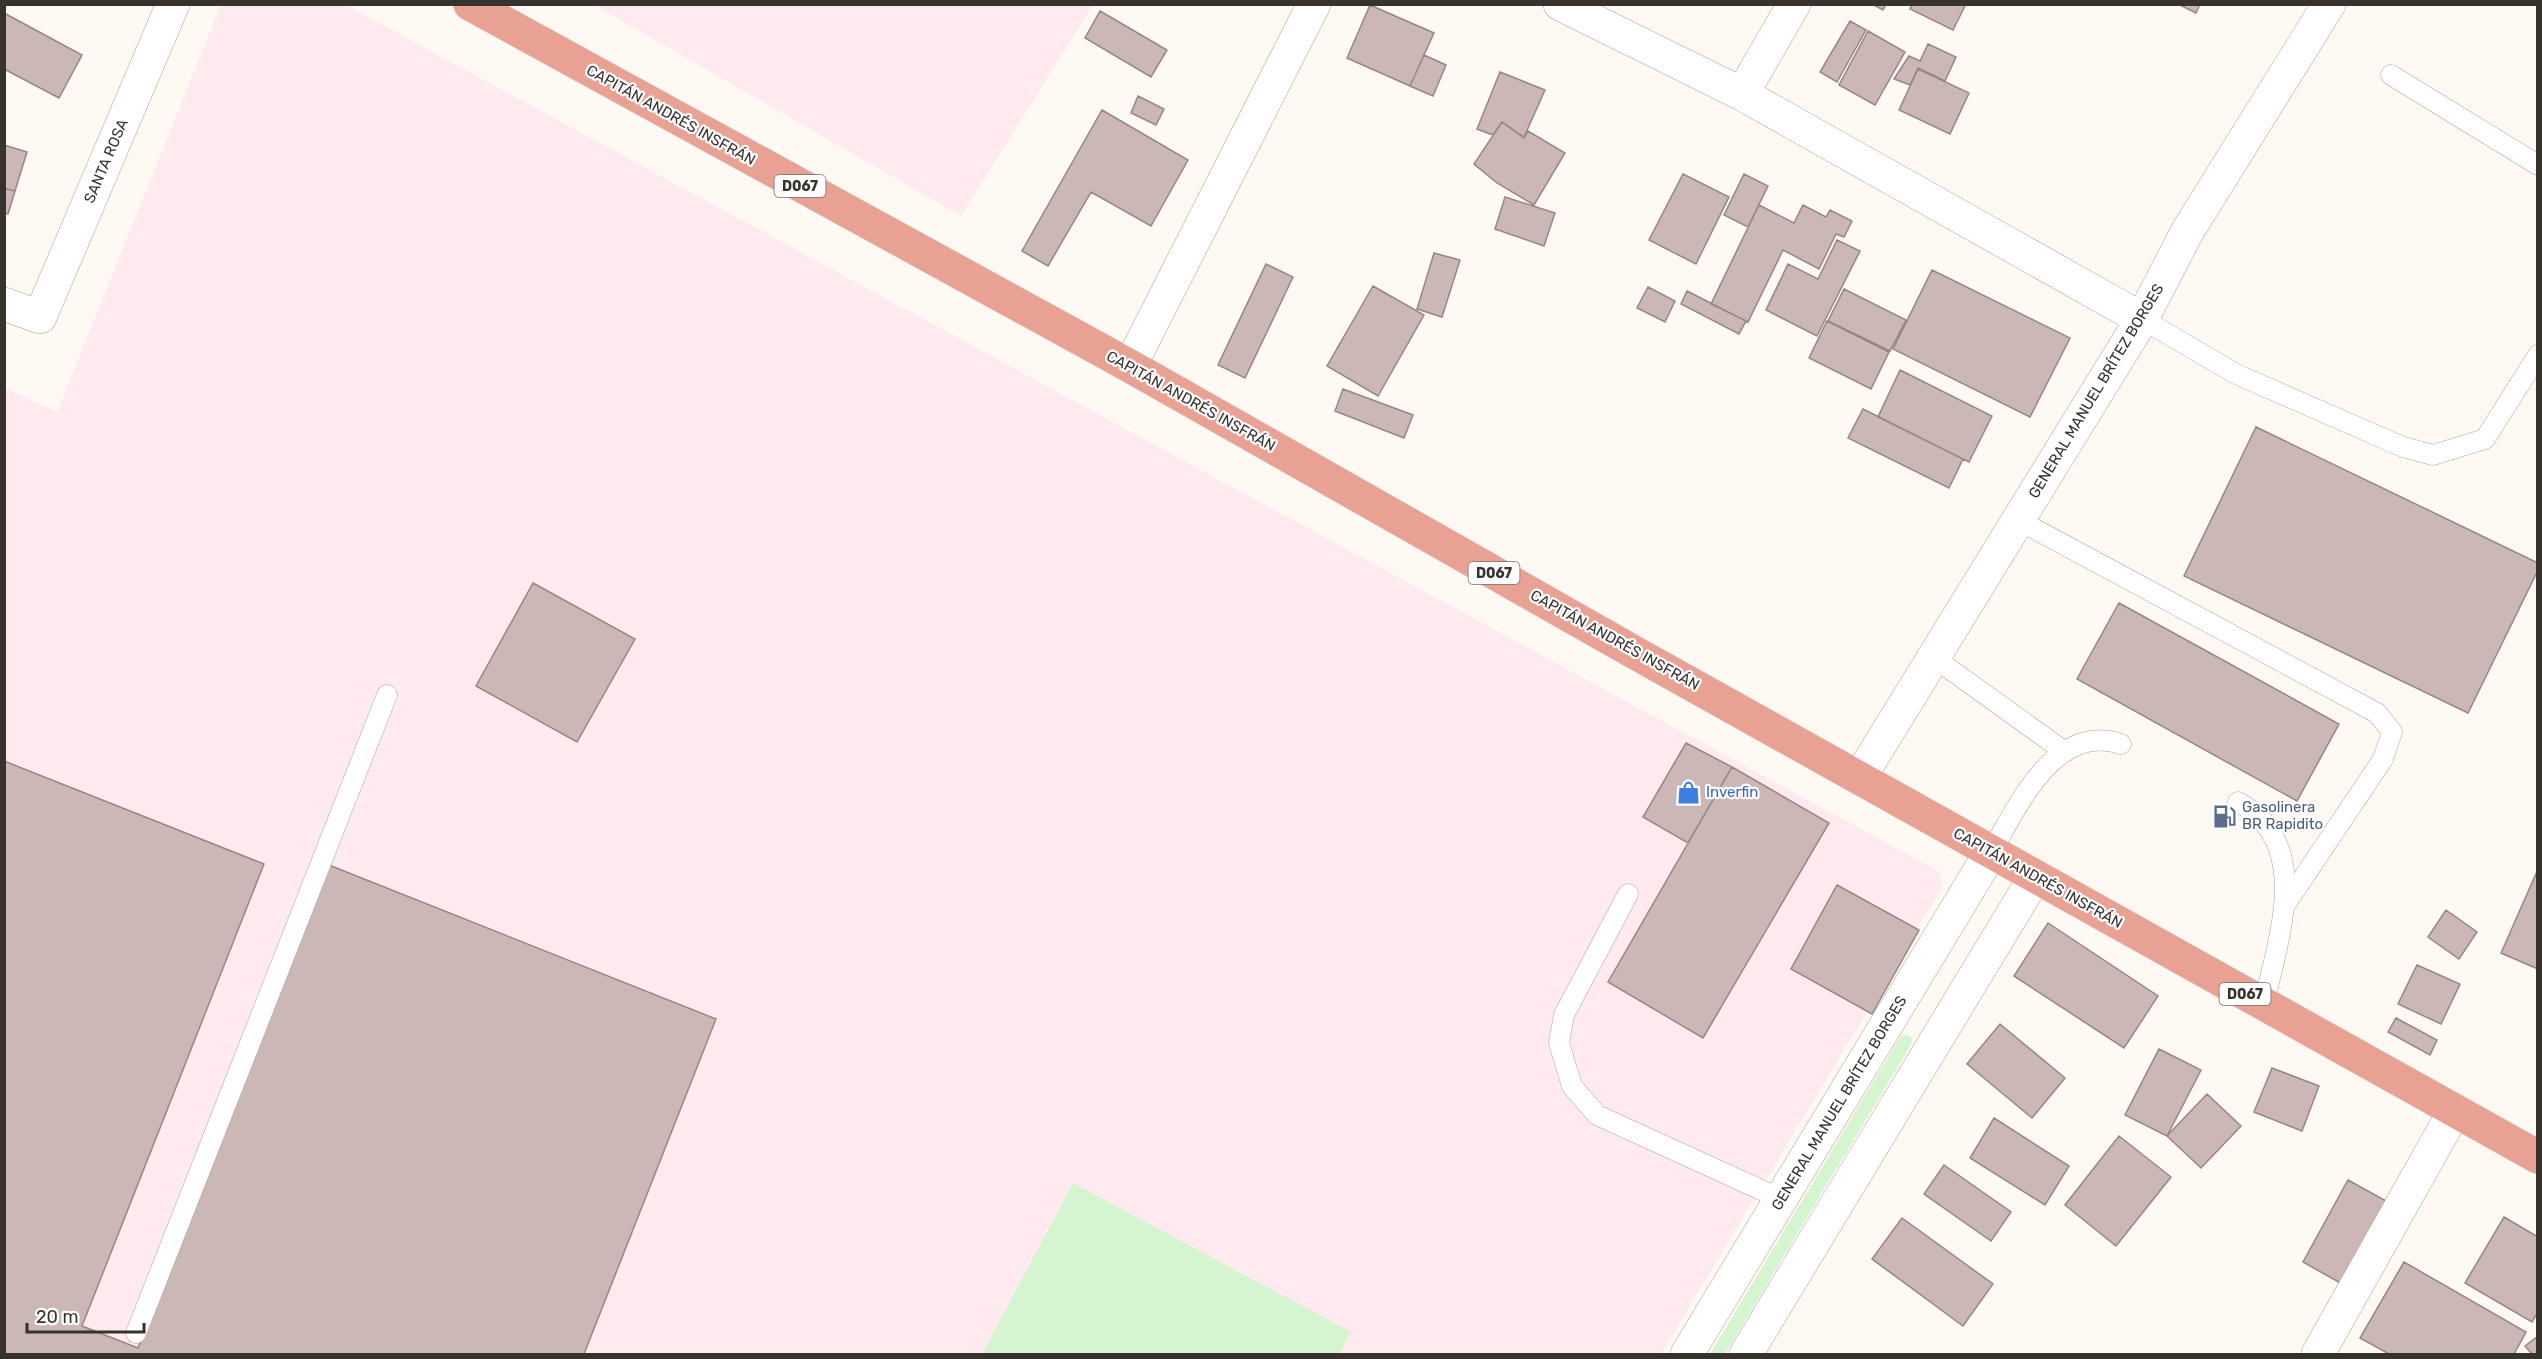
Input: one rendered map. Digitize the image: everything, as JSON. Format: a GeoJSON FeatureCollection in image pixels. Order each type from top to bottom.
{"type":"FeatureCollection","features":[{"type":"Feature","properties":{"kind":"main road","name":"CAPITÁN ANDRÉS INSFRÁN"},"geometry":{"type":"LineString","coordinates":[[470,4],[1130,366],[2035,877],[2538,1157]]}},
{"type":"Feature","properties":{"kind":"street","name":"SANTA ROSA"},"geometry":{"type":"LineString","coordinates":[[4,304],[40,318],[173,4]]}},
{"type":"Feature","properties":{"kind":"street"},"geometry":{"type":"LineString","coordinates":[[1130,366],[1314,4]]}},
{"type":"Feature","properties":{"kind":"street"},"geometry":{"type":"LineString","coordinates":[[1560,4],[1742,94],[2142,319]]}},
{"type":"Feature","properties":{"kind":"street"},"geometry":{"type":"LineString","coordinates":[[1742,94],[1794,4]]}},
{"type":"Feature","properties":{"kind":"street","name":"GENERAL MANUEL BRÍTEZ BORGES"},"geometry":{"type":"LineString","coordinates":[[1860,777],[2142,319],[2187,232],[2329,4]]}},
{"type":"Feature","properties":{"kind":"street","name":"GENERAL MANUEL BRÍTEZ BORGES"},"geometry":{"type":"LineString","coordinates":[[1687,1354],[1991,852]]}},
{"type":"Feature","properties":{"kind":"street"},"geometry":{"type":"LineString","coordinates":[[1746,1354],[2035,877]]}},
{"type":"Feature","properties":{"kind":"street"},"geometry":{"type":"LineString","coordinates":[[2318,1354],[2455,1110]]}},
{"type":"Feature","properties":{"kind":"lane"},"geometry":{"type":"LineString","coordinates":[[2391,75],[2538,165]]}},
{"type":"Feature","properties":{"kind":"lane"},"geometry":{"type":"LineString","coordinates":[[2142,319],[2236,374],[2403,447],[2433,455],[2485,439],[2538,355]]}},
{"type":"Feature","properties":{"kind":"lane"},"geometry":{"type":"LineString","coordinates":[[2018,520],[2377,713],[2392,732],[2383,759],[2285,905]]}},
{"type":"Feature","properties":{"kind":"lane"},"geometry":{"type":"LineString","coordinates":[[1933,657],[2065,752]]}},
{"type":"Feature","properties":{"kind":"lane"},"geometry":{"type":"LineString","coordinates":[[136,1333],[387,695]]}},
{"type":"Feature","properties":{"kind":"lane"},"geometry":{"type":"LineString","coordinates":[[1991,852],[2045,767],[2065,752],[2086,741],[2109,740],[2121,744]]}},
{"type":"Feature","properties":{"kind":"lane"},"geometry":{"type":"LineString","coordinates":[[2238,802],[2249,808],[2274,836],[2284,863],[2285,905],[2264,1004]]}},
{"type":"Feature","properties":{"kind":"lane"},"geometry":{"type":"LineString","coordinates":[[1628,894],[1564,1015],[1559,1043],[1572,1086],[1597,1115],[1780,1199]]}},
{"type":"Feature","properties":{"kind":"shaded area"},"geometry":{"type":"Polygon","coordinates":[[[221,5],[346,5],[1940,872],[1942,887],[1661,1354],[5,1354],[5,388],[57,412],[221,5]]]}},
{"type":"Feature","properties":{"kind":"shaded area"},"geometry":{"type":"Polygon","coordinates":[[[594,5],[1093,5],[961,216],[594,5]]]}},
{"type":"Feature","properties":{"kind":"green space"},"geometry":{"type":"Polygon","coordinates":[[[1901,1036],[1911,1037],[1912,1043],[1725,1354],[1710,1354],[1901,1036]]]}},
{"type":"Feature","properties":{"kind":"green space"},"geometry":{"type":"Polygon","coordinates":[[[1073,1183],[1351,1332],[1339,1354],[982,1354],[1073,1183]]]}},
{"type":"Feature","properties":{"kind":"building"},"geometry":{"type":"Polygon","coordinates":[[[1872,4],[1886,4],[1883,10],[1872,4]]]}},
{"type":"Feature","properties":{"kind":"building"},"geometry":{"type":"Polygon","coordinates":[[[1912,4],[1966,4],[1953,30],[1910,9],[1912,4]]]}},
{"type":"Feature","properties":{"kind":"building"},"geometry":{"type":"Polygon","coordinates":[[[2178,4],[2200,4],[2196,13],[2178,4]]]}},
{"type":"Feature","properties":{"kind":"building"},"geometry":{"type":"Polygon","coordinates":[[[1370,5],[1434,33],[1410,86],[1347,58],[1370,5]]]}},
{"type":"Feature","properties":{"kind":"building"},"geometry":{"type":"Polygon","coordinates":[[[1100,11],[1167,50],[1151,77],[1085,38],[1100,11]]]}},
{"type":"Feature","properties":{"kind":"building"},"geometry":{"type":"Polygon","coordinates":[[[4,13],[82,55],[59,98],[4,69],[4,13]]]}},
{"type":"Feature","properties":{"kind":"building"},"geometry":{"type":"Polygon","coordinates":[[[1850,21],[1866,30],[1837,82],[1820,72],[1850,21]]]}},
{"type":"Feature","properties":{"kind":"building"},"geometry":{"type":"Polygon","coordinates":[[[1868,31],[1905,52],[1875,105],[1839,85],[1868,31]]]}},
{"type":"Feature","properties":{"kind":"building"},"geometry":{"type":"Polygon","coordinates":[[[1928,44],[1956,57],[1945,81],[1918,68],[1910,85],[1894,79],[1909,56],[1920,61],[1928,44]]]}},
{"type":"Feature","properties":{"kind":"building"},"geometry":{"type":"Polygon","coordinates":[[[1424,55],[1446,65],[1433,96],[1410,86],[1424,55]]]}},
{"type":"Feature","properties":{"kind":"building"},"geometry":{"type":"Polygon","coordinates":[[[1918,69],[1969,93],[1950,134],[1899,110],[1918,69]]]}},
{"type":"Feature","properties":{"kind":"building"},"geometry":{"type":"Polygon","coordinates":[[[1500,72],[1545,90],[1524,137],[1502,122],[1493,135],[1477,129],[1500,72]]]}},
{"type":"Feature","properties":{"kind":"building"},"geometry":{"type":"Polygon","coordinates":[[[1138,96],[1164,109],[1156,125],[1131,113],[1138,96]]]}},
{"type":"Feature","properties":{"kind":"building"},"geometry":{"type":"Polygon","coordinates":[[[1102,110],[1188,160],[1151,226],[1091,192],[1048,266],[1022,251],[1102,110]]]}},
{"type":"Feature","properties":{"kind":"building"},"geometry":{"type":"Polygon","coordinates":[[[1502,122],[1524,138],[1528,131],[1565,153],[1534,205],[1497,183],[1474,164],[1502,122]]]}},
{"type":"Feature","properties":{"kind":"building"},"geometry":{"type":"Polygon","coordinates":[[[4,145],[27,152],[15,191],[4,188],[4,145]]]}},
{"type":"Feature","properties":{"kind":"building"},"geometry":{"type":"Polygon","coordinates":[[[1683,174],[1729,197],[1696,264],[1649,240],[1683,174]]]}},
{"type":"Feature","properties":{"kind":"building"},"geometry":{"type":"Polygon","coordinates":[[[1744,174],[1768,186],[1748,227],[1724,215],[1744,174]]]}},
{"type":"Feature","properties":{"kind":"building"},"geometry":{"type":"Polygon","coordinates":[[[4,188],[15,191],[8,214],[4,213],[4,188]]]}},
{"type":"Feature","properties":{"kind":"building"},"geometry":{"type":"Polygon","coordinates":[[[1505,197],[1555,213],[1544,246],[1495,229],[1505,197]]]}},
{"type":"Feature","properties":{"kind":"building"},"geometry":{"type":"Polygon","coordinates":[[[1759,205],[1794,223],[1803,205],[1826,217],[1830,210],[1852,221],[1844,237],[1836,234],[1819,269],[1783,250],[1748,322],[1711,304],[1759,205]]]}},
{"type":"Feature","properties":{"kind":"building"},"geometry":{"type":"Polygon","coordinates":[[[1837,240],[1860,251],[1817,336],[1766,310],[1788,264],[1818,279],[1837,240]]]}},
{"type":"Feature","properties":{"kind":"building"},"geometry":{"type":"Polygon","coordinates":[[[1434,253],[1460,260],[1442,317],[1417,309],[1434,253]]]}},
{"type":"Feature","properties":{"kind":"building"},"geometry":{"type":"Polygon","coordinates":[[[1266,264],[1293,277],[1245,378],[1218,365],[1266,264]]]}},
{"type":"Feature","properties":{"kind":"building"},"geometry":{"type":"Polygon","coordinates":[[[1932,270],[2070,338],[2030,417],[1893,349],[1932,270]]]}},
{"type":"Feature","properties":{"kind":"building"},"geometry":{"type":"Polygon","coordinates":[[[1373,286],[1424,315],[1378,396],[1327,366],[1373,286]]]}},
{"type":"Feature","properties":{"kind":"building"},"geometry":{"type":"Polygon","coordinates":[[[1648,287],[1675,301],[1665,322],[1637,308],[1648,287]]]}},
{"type":"Feature","properties":{"kind":"building"},"geometry":{"type":"Polygon","coordinates":[[[1844,289],[1906,320],[1890,351],[1828,321],[1844,289]]]}},
{"type":"Feature","properties":{"kind":"building"},"geometry":{"type":"Polygon","coordinates":[[[1687,291],[1746,321],[1739,334],[1681,304],[1687,291]]]}},
{"type":"Feature","properties":{"kind":"building"},"geometry":{"type":"Polygon","coordinates":[[[1827,321],[1889,352],[1871,389],[1809,358],[1827,321]]]}},
{"type":"Feature","properties":{"kind":"building"},"geometry":{"type":"Polygon","coordinates":[[[1900,370],[1992,416],[1969,462],[1878,417],[1900,370]]]}},
{"type":"Feature","properties":{"kind":"building"},"geometry":{"type":"Polygon","coordinates":[[[1343,389],[1413,415],[1404,438],[1335,411],[1343,389]]]}},
{"type":"Feature","properties":{"kind":"building"},"geometry":{"type":"Polygon","coordinates":[[[1863,409],[1963,459],[1949,488],[1848,438],[1863,409]]]}},
{"type":"Feature","properties":{"kind":"building"},"geometry":{"type":"Polygon","coordinates":[[[2256,427],[2538,563],[2538,570],[2468,713],[2184,576],[2256,427]]]}},
{"type":"Feature","properties":{"kind":"building"},"geometry":{"type":"Polygon","coordinates":[[[533,583],[635,639],[577,742],[476,686],[533,583]]]}},
{"type":"Feature","properties":{"kind":"building"},"geometry":{"type":"Polygon","coordinates":[[[2119,603],[2339,724],[2297,801],[2077,679],[2119,603]]]}},
{"type":"Feature","properties":{"kind":"building","name":"Inverfin"},"geometry":{"type":"Polygon","coordinates":[[[1686,743],[1732,767],[1688,843],[1643,817],[1686,743]]]}},
{"type":"Feature","properties":{"kind":"building"},"geometry":{"type":"Polygon","coordinates":[[[4,761],[264,864],[82,1326],[138,1348],[329,865],[716,1019],[584,1354],[4,1354],[4,761]]]}},
{"type":"Feature","properties":{"kind":"building"},"geometry":{"type":"Polygon","coordinates":[[[1732,767],[1829,823],[1703,1038],[1608,982],[1732,767]]]}},
{"type":"Feature","properties":{"kind":"building"},"geometry":{"type":"Polygon","coordinates":[[[2538,869],[2538,969],[2501,953],[2538,869]]]}},
{"type":"Feature","properties":{"kind":"building"},"geometry":{"type":"Polygon","coordinates":[[[1837,885],[1919,930],[1872,1014],[1791,969],[1837,885]]]}},
{"type":"Feature","properties":{"kind":"building"},"geometry":{"type":"Polygon","coordinates":[[[2446,910],[2477,932],[2459,959],[2428,937],[2446,910]]]}},
{"type":"Feature","properties":{"kind":"building"},"geometry":{"type":"Polygon","coordinates":[[[2048,923],[2158,996],[2124,1048],[2014,976],[2048,923]]]}},
{"type":"Feature","properties":{"kind":"building"},"geometry":{"type":"Polygon","coordinates":[[[2417,965],[2460,984],[2441,1024],[2398,1004],[2417,965]]]}},
{"type":"Feature","properties":{"kind":"building"},"geometry":{"type":"Polygon","coordinates":[[[2396,1018],[2437,1040],[2430,1055],[2388,1032],[2396,1018]]]}},
{"type":"Feature","properties":{"kind":"building"},"geometry":{"type":"Polygon","coordinates":[[[2000,1024],[2065,1078],[2032,1118],[1967,1064],[2000,1024]]]}},
{"type":"Feature","properties":{"kind":"building"},"geometry":{"type":"Polygon","coordinates":[[[2159,1049],[2201,1070],[2167,1136],[2125,1115],[2159,1049]]]}},
{"type":"Feature","properties":{"kind":"building"},"geometry":{"type":"Polygon","coordinates":[[[2272,1068],[2319,1086],[2302,1131],[2254,1112],[2272,1068]]]}},
{"type":"Feature","properties":{"kind":"building"},"geometry":{"type":"Polygon","coordinates":[[[2207,1094],[2241,1126],[2201,1168],[2167,1136],[2207,1094]]]}},
{"type":"Feature","properties":{"kind":"building"},"geometry":{"type":"Polygon","coordinates":[[[1994,1118],[2069,1166],[2045,1205],[1970,1158],[1994,1118]]]}},
{"type":"Feature","properties":{"kind":"building"},"geometry":{"type":"Polygon","coordinates":[[[2119,1136],[2171,1177],[2116,1246],[2065,1205],[2119,1136]]]}},
{"type":"Feature","properties":{"kind":"building"},"geometry":{"type":"Polygon","coordinates":[[[1944,1165],[2011,1212],[1991,1241],[1924,1194],[1944,1165]]]}},
{"type":"Feature","properties":{"kind":"building"},"geometry":{"type":"Polygon","coordinates":[[[2348,1180],[2397,1207],[2351,1289],[2303,1262],[2348,1180]]]}},
{"type":"Feature","properties":{"kind":"building"},"geometry":{"type":"Polygon","coordinates":[[[2504,1217],[2538,1237],[2538,1312],[2532,1322],[2465,1283],[2504,1217]]]}},
{"type":"Feature","properties":{"kind":"building"},"geometry":{"type":"Polygon","coordinates":[[[1902,1218],[1993,1284],[1963,1326],[1872,1259],[1902,1218]]]}},
{"type":"Feature","properties":{"kind":"building"},"geometry":{"type":"Polygon","coordinates":[[[2404,1262],[2526,1332],[2514,1354],[2389,1354],[2360,1338],[2404,1262]]]}},
{"type":"Feature","properties":{"kind":"building"},"geometry":{"type":"Polygon","coordinates":[[[2538,1336],[2538,1354],[2532,1354],[2525,1346],[2538,1336]]]}},
{"type":"Feature","properties":{"kind":"place","name":"Inverfin"},"geometry":{"type":"Point","coordinates":[1688,792]}},
{"type":"Feature","properties":{"kind":"place","name":"Gasolinera BR Rapidito"},"geometry":{"type":"Point","coordinates":[2224,816]}}]}
